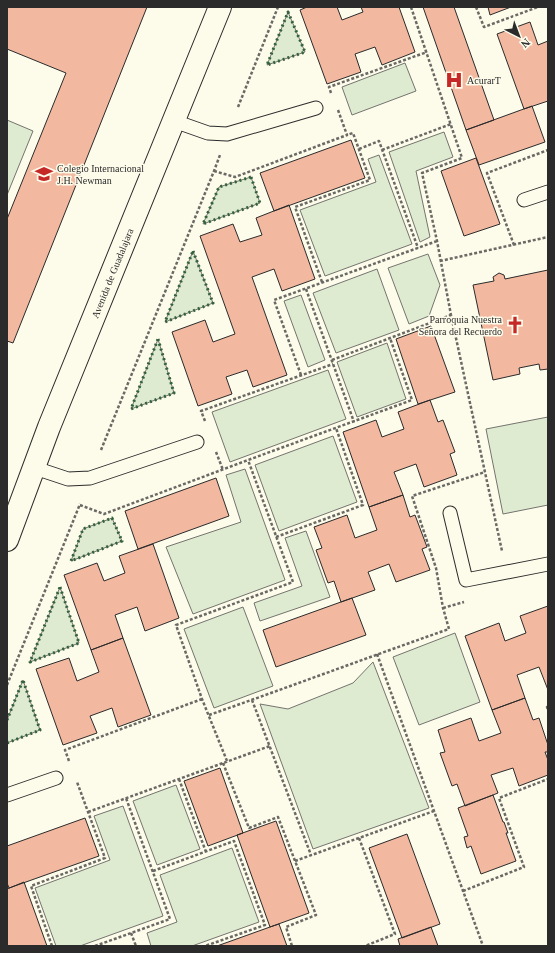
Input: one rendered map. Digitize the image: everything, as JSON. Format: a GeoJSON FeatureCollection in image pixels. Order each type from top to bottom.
{"type":"FeatureCollection","features":[{"type":"Feature","properties":{"kind":"street","name":"Avenida de Guadalajara"},"geometry":{"type":"LineString","coordinates":[[7,540],[49,427],[220,7]]}},
{"type":"Feature","properties":{"kind":"lane"},"geometry":{"type":"LineString","coordinates":[[174,121],[208,133],[227,134],[316,108]]}},
{"type":"Feature","properties":{"kind":"lane"},"geometry":{"type":"LineString","coordinates":[[524,200],[548,192]]}},
{"type":"Feature","properties":{"kind":"lane"},"geometry":{"type":"LineString","coordinates":[[34,468],[68,479],[90,478],[197,442]]}},
{"type":"Feature","properties":{"kind":"lane"},"geometry":{"type":"LineString","coordinates":[[450,513],[466,580],[548,564]]}},
{"type":"Feature","properties":{"kind":"lane"},"geometry":{"type":"LineString","coordinates":[[7,795],[56,778]]}},
{"type":"Feature","properties":{"kind":"path"},"geometry":{"type":"LineString","coordinates":[[102,450],[278,7]]}},
{"type":"Feature","properties":{"kind":"path"},"geometry":{"type":"LineString","coordinates":[[412,7],[462,158],[422,173],[503,558]]}},
{"type":"Feature","properties":{"kind":"path"},"geometry":{"type":"LineString","coordinates":[[476,7],[484,27],[538,7]]}},
{"type":"Feature","properties":{"kind":"path"},"geometry":{"type":"LineString","coordinates":[[382,150],[451,124]]}},
{"type":"Feature","properties":{"kind":"path"},"geometry":{"type":"LineString","coordinates":[[322,283],[295,207],[370,180],[353,133],[347,135]]}},
{"type":"Feature","properties":{"kind":"path"},"geometry":{"type":"LineString","coordinates":[[359,149],[379,141],[418,248]]}},
{"type":"Feature","properties":{"kind":"path"},"geometry":{"type":"LineString","coordinates":[[440,261],[548,237]]}},
{"type":"Feature","properties":{"kind":"path"},"geometry":{"type":"LineString","coordinates":[[301,375],[274,300],[437,241]]}},
{"type":"Feature","properties":{"kind":"path"},"geometry":{"type":"LineString","coordinates":[[306,289],[354,422]]}},
{"type":"Feature","properties":{"kind":"path"},"geometry":{"type":"LineString","coordinates":[[332,360],[451,315]]}},
{"type":"Feature","properties":{"kind":"path"},"geometry":{"type":"LineString","coordinates":[[80,504],[104,514],[412,400],[390,338]]}},
{"type":"Feature","properties":{"kind":"path"},"geometry":{"type":"LineString","coordinates":[[207,425],[201,411],[333,364]]}},
{"type":"Feature","properties":{"kind":"path"},"geometry":{"type":"LineString","coordinates":[[276,537],[363,505],[336,428]]}},
{"type":"Feature","properties":{"kind":"path"},"geometry":{"type":"LineString","coordinates":[[215,448],[223,470]]}},
{"type":"Feature","properties":{"kind":"path"},"geometry":{"type":"LineString","coordinates":[[227,761],[202,699],[176,625],[293,582],[248,460]]}},
{"type":"Feature","properties":{"kind":"path"},"geometry":{"type":"LineString","coordinates":[[209,714],[449,629],[443,608],[436,568],[412,496],[485,472]]}},
{"type":"Feature","properties":{"kind":"path"},"geometry":{"type":"LineString","coordinates":[[7,684],[82,499]]}},
{"type":"Feature","properties":{"kind":"path"},"geometry":{"type":"LineString","coordinates":[[377,654],[483,946]]}},
{"type":"Feature","properties":{"kind":"path"},"geometry":{"type":"LineString","coordinates":[[52,946],[31,886],[105,858],[65,750],[202,699]]}},
{"type":"Feature","properties":{"kind":"path"},"geometry":{"type":"LineString","coordinates":[[252,700],[311,855]]}},
{"type":"Feature","properties":{"kind":"path"},"geometry":{"type":"LineString","coordinates":[[548,707],[548,710]]}},
{"type":"Feature","properties":{"kind":"path"},"geometry":{"type":"LineString","coordinates":[[88,812],[270,746]]}},
{"type":"Feature","properties":{"kind":"path"},"geometry":{"type":"LineString","coordinates":[[223,763],[248,828],[278,817],[316,915],[286,927],[292,946]]}},
{"type":"Feature","properties":{"kind":"path"},"geometry":{"type":"LineString","coordinates":[[56,778],[73,772]]}},
{"type":"Feature","properties":{"kind":"path"},"geometry":{"type":"LineString","coordinates":[[179,779],[206,852]]}},
{"type":"Feature","properties":{"kind":"path"},"geometry":{"type":"LineString","coordinates":[[463,891],[524,867],[499,798],[548,779]]}},
{"type":"Feature","properties":{"kind":"path"},"geometry":{"type":"LineString","coordinates":[[95,946],[170,919],[126,798]]}},
{"type":"Feature","properties":{"kind":"path"},"geometry":{"type":"LineString","coordinates":[[295,861],[434,811]]}},
{"type":"Feature","properties":{"kind":"path"},"geometry":{"type":"LineString","coordinates":[[359,838],[395,934],[365,946]]}},
{"type":"Feature","properties":{"kind":"path"},"geometry":{"type":"LineString","coordinates":[[153,871],[234,841],[265,925],[205,946]]}},
{"type":"Feature","properties":{"kind":"path"},"geometry":{"type":"LineString","coordinates":[[131,933],[136,946]]}},
{"type":"Feature","properties":{"kind":"green space"},"geometry":{"type":"Polygon","coordinates":[[[288,12],[305,52],[267,65],[288,12]]]}},
{"type":"Feature","properties":{"kind":"green space"},"geometry":{"type":"Polygon","coordinates":[[[405,63],[416,91],[352,115],[342,87],[405,63]]]}},
{"type":"Feature","properties":{"kind":"green space"},"geometry":{"type":"Polygon","coordinates":[[[7,120],[33,131],[7,195],[7,120]]]}},
{"type":"Feature","properties":{"kind":"green space"},"geometry":{"type":"Polygon","coordinates":[[[444,132],[453,157],[416,171],[430,237],[420,242],[389,152],[444,132]]]}},
{"type":"Feature","properties":{"kind":"green space"},"geometry":{"type":"Polygon","coordinates":[[[379,155],[412,244],[325,276],[300,210],[376,182],[368,159],[379,155]]]}},
{"type":"Feature","properties":{"kind":"green space"},"geometry":{"type":"Polygon","coordinates":[[[251,177],[260,203],[203,224],[219,187],[251,177]]]}},
{"type":"Feature","properties":{"kind":"green space"},"geometry":{"type":"Polygon","coordinates":[[[193,251],[213,303],[165,322],[193,251]]]}},
{"type":"Feature","properties":{"kind":"green space"},"geometry":{"type":"Polygon","coordinates":[[[428,254],[440,285],[429,316],[409,324],[388,268],[428,254]]]}},
{"type":"Feature","properties":{"kind":"green space"},"geometry":{"type":"Polygon","coordinates":[[[377,269],[399,330],[336,353],[313,293],[377,269]]]}},
{"type":"Feature","properties":{"kind":"green space"},"geometry":{"type":"Polygon","coordinates":[[[301,295],[325,360],[308,367],[284,301],[301,295]]]}},
{"type":"Feature","properties":{"kind":"green space"},"geometry":{"type":"Polygon","coordinates":[[[158,339],[174,393],[131,409],[158,339]]]}},
{"type":"Feature","properties":{"kind":"green space"},"geometry":{"type":"Polygon","coordinates":[[[387,343],[406,399],[357,417],[337,362],[387,343]]]}},
{"type":"Feature","properties":{"kind":"green space"},"geometry":{"type":"Polygon","coordinates":[[[328,370],[346,419],[230,462],[212,412],[328,370]]]}},
{"type":"Feature","properties":{"kind":"green space"},"geometry":{"type":"Polygon","coordinates":[[[548,417],[548,505],[503,514],[486,429],[548,417]]]}},
{"type":"Feature","properties":{"kind":"green space"},"geometry":{"type":"Polygon","coordinates":[[[333,436],[357,502],[279,531],[255,465],[333,436]]]}},
{"type":"Feature","properties":{"kind":"green space"},"geometry":{"type":"Polygon","coordinates":[[[245,469],[285,580],[193,614],[166,547],[241,522],[226,475],[245,469]]]}},
{"type":"Feature","properties":{"kind":"green space"},"geometry":{"type":"Polygon","coordinates":[[[112,518],[122,541],[71,561],[83,529],[112,518]]]}},
{"type":"Feature","properties":{"kind":"green space"},"geometry":{"type":"Polygon","coordinates":[[[306,531],[330,597],[260,621],[254,603],[302,586],[285,538],[306,531]]]}},
{"type":"Feature","properties":{"kind":"green space"},"geometry":{"type":"Polygon","coordinates":[[[60,587],[79,643],[30,662],[60,587]]]}},
{"type":"Feature","properties":{"kind":"green space"},"geometry":{"type":"Polygon","coordinates":[[[243,607],[273,686],[214,708],[184,629],[243,607]]]}},
{"type":"Feature","properties":{"kind":"green space"},"geometry":{"type":"Polygon","coordinates":[[[455,633],[480,702],[419,725],[393,657],[455,633]]]}},
{"type":"Feature","properties":{"kind":"green space"},"geometry":{"type":"Polygon","coordinates":[[[373,662],[429,808],[313,849],[260,704],[288,709],[353,683],[373,662]]]}},
{"type":"Feature","properties":{"kind":"green space"},"geometry":{"type":"Polygon","coordinates":[[[23,680],[40,730],[7,743],[7,720],[23,680]]]}},
{"type":"Feature","properties":{"kind":"green space"},"geometry":{"type":"Polygon","coordinates":[[[176,785],[200,849],[157,865],[133,801],[176,785]]]}},
{"type":"Feature","properties":{"kind":"green space"},"geometry":{"type":"Polygon","coordinates":[[[123,806],[163,916],[80,946],[56,946],[35,888],[110,860],[94,816],[123,806]]]}},
{"type":"Feature","properties":{"kind":"green space"},"geometry":{"type":"Polygon","coordinates":[[[232,848],[259,922],[192,946],[151,946],[147,933],[177,922],[160,875],[232,848]]]}},
{"type":"Feature","properties":{"kind":"building","name":"Colegio Internacional J.H. Newman"},"geometry":{"type":"Polygon","coordinates":[[[7,7],[147,7],[13,343],[7,341],[7,219],[66,73],[7,49],[7,7]]]}},
{"type":"Feature","properties":{"kind":"building"},"geometry":{"type":"Polygon","coordinates":[[[307,7],[337,7],[342,20],[363,12],[361,7],[399,7],[415,52],[382,65],[375,47],[355,54],[361,72],[327,84],[300,10],[307,7]]]}},
{"type":"Feature","properties":{"kind":"building"},"geometry":{"type":"Polygon","coordinates":[[[423,7],[454,7],[494,120],[466,130],[423,7]]]}},
{"type":"Feature","properties":{"kind":"building"},"geometry":{"type":"Polygon","coordinates":[[[488,7],[511,7],[490,15],[488,7]]]}},
{"type":"Feature","properties":{"kind":"building"},"geometry":{"type":"Polygon","coordinates":[[[530,22],[538,45],[548,41],[548,101],[524,109],[497,34],[530,22]]]}},
{"type":"Feature","properties":{"kind":"building"},"geometry":{"type":"Polygon","coordinates":[[[532,106],[545,142],[479,165],[466,130],[532,106]]]}},
{"type":"Feature","properties":{"kind":"building"},"geometry":{"type":"Polygon","coordinates":[[[351,140],[365,178],[274,211],[260,173],[351,140]]]}},
{"type":"Feature","properties":{"kind":"building"},"geometry":{"type":"Polygon","coordinates":[[[476,158],[500,224],[464,236],[441,171],[476,158]]]}},
{"type":"Feature","properties":{"kind":"building"},"geometry":{"type":"Polygon","coordinates":[[[289,205],[315,279],[282,291],[274,269],[252,277],[287,375],[253,387],[247,370],[226,377],[232,394],[198,406],[172,332],[205,320],[213,342],[235,334],[200,236],[233,224],[240,242],[262,235],[256,218],[289,205]]]}},
{"type":"Feature","properties":{"kind":"building","name":"Parroquia Nuestra Señora del Recuerdo"},"geometry":{"type":"Polygon","coordinates":[[[548,270],[548,369],[540,370],[539,364],[519,368],[520,374],[493,380],[473,285],[494,281],[493,277],[499,273],[504,275],[505,279],[548,270]]]}},
{"type":"Feature","properties":{"kind":"building"},"geometry":{"type":"Polygon","coordinates":[[[431,326],[455,392],[418,404],[396,339],[431,326]]]}},
{"type":"Feature","properties":{"kind":"building"},"geometry":{"type":"Polygon","coordinates":[[[430,400],[438,422],[443,420],[455,452],[450,454],[457,475],[424,487],[416,464],[394,472],[403,495],[369,507],[343,432],[376,420],[382,437],[404,429],[398,412],[430,400]]]}},
{"type":"Feature","properties":{"kind":"building"},"geometry":{"type":"Polygon","coordinates":[[[216,478],[229,516],[138,549],[125,511],[216,478]]]}},
{"type":"Feature","properties":{"kind":"building"},"geometry":{"type":"Polygon","coordinates":[[[403,495],[410,517],[415,515],[427,547],[422,549],[430,570],[396,582],[389,564],[368,572],[375,590],[341,602],[334,581],[328,583],[316,550],[322,548],[314,527],[347,515],[355,538],[377,530],[369,507],[403,495]]]}},
{"type":"Feature","properties":{"kind":"building"},"geometry":{"type":"Polygon","coordinates":[[[153,544],[179,618],[145,631],[137,607],[115,615],[123,638],[91,650],[64,575],[97,563],[104,581],[125,573],[119,556],[153,544]]]}},
{"type":"Feature","properties":{"kind":"building"},"geometry":{"type":"Polygon","coordinates":[[[352,598],[366,635],[276,667],[263,630],[352,598]]]}},
{"type":"Feature","properties":{"kind":"building"},"geometry":{"type":"Polygon","coordinates":[[[548,606],[548,690],[539,667],[517,675],[525,698],[492,710],[465,636],[499,623],[505,641],[526,633],[520,616],[548,606]]]}},
{"type":"Feature","properties":{"kind":"building"},"geometry":{"type":"Polygon","coordinates":[[[123,638],[151,715],[118,727],[112,708],[90,716],[97,733],[63,745],[36,669],[69,658],[77,681],[99,672],[91,650],[123,638]]]}},
{"type":"Feature","properties":{"kind":"building"},"geometry":{"type":"Polygon","coordinates":[[[525,698],[533,720],[539,718],[548,745],[548,752],[545,752],[548,760],[548,775],[519,786],[513,768],[491,775],[498,793],[465,806],[457,784],[452,786],[440,753],[445,752],[438,730],[471,718],[479,741],[501,733],[492,710],[525,698]]]}},
{"type":"Feature","properties":{"kind":"building"},"geometry":{"type":"Polygon","coordinates":[[[220,768],[243,833],[208,846],[184,781],[220,768]]]}},
{"type":"Feature","properties":{"kind":"building"},"geometry":{"type":"Polygon","coordinates":[[[493,795],[508,833],[506,833],[516,861],[481,874],[471,846],[467,848],[464,837],[468,836],[458,808],[493,795]]]}},
{"type":"Feature","properties":{"kind":"building"},"geometry":{"type":"Polygon","coordinates":[[[85,818],[99,856],[9,888],[7,883],[7,846],[85,818]]]}},
{"type":"Feature","properties":{"kind":"building"},"geometry":{"type":"Polygon","coordinates":[[[276,821],[309,913],[270,927],[237,835],[276,821]]]}},
{"type":"Feature","properties":{"kind":"building"},"geometry":{"type":"Polygon","coordinates":[[[407,834],[440,924],[402,938],[369,848],[407,834]]]}},
{"type":"Feature","properties":{"kind":"building"},"geometry":{"type":"Polygon","coordinates":[[[24,882],[47,946],[7,946],[7,889],[24,882]]]}},
{"type":"Feature","properties":{"kind":"building"},"geometry":{"type":"Polygon","coordinates":[[[279,924],[287,946],[217,946],[270,927],[279,924]]]}},
{"type":"Feature","properties":{"kind":"building"},"geometry":{"type":"Polygon","coordinates":[[[431,927],[438,946],[400,946],[398,939],[431,927]]]}},
{"type":"Feature","properties":{"kind":"hedge"},"geometry":{"type":"LineString","coordinates":[[288,12],[305,52],[267,65],[288,12]]}},
{"type":"Feature","properties":{"kind":"hedge"},"geometry":{"type":"LineString","coordinates":[[251,177],[260,203],[203,224],[219,187],[251,177]]}},
{"type":"Feature","properties":{"kind":"hedge"},"geometry":{"type":"LineString","coordinates":[[193,251],[213,303],[165,322],[193,251]]}},
{"type":"Feature","properties":{"kind":"hedge"},"geometry":{"type":"LineString","coordinates":[[158,339],[174,393],[131,409],[158,339]]}},
{"type":"Feature","properties":{"kind":"hedge"},"geometry":{"type":"LineString","coordinates":[[112,518],[122,541],[71,561],[83,529],[112,518]]}},
{"type":"Feature","properties":{"kind":"hedge"},"geometry":{"type":"LineString","coordinates":[[60,587],[79,643],[30,662],[60,587]]}},
{"type":"Feature","properties":{"kind":"hedge"},"geometry":{"type":"LineString","coordinates":[[7,720],[23,680]]}},
{"type":"Feature","properties":{"kind":"hedge"},"geometry":{"type":"LineString","coordinates":[[7,743],[40,730],[23,680]]}},
{"type":"Feature","properties":{"kind":"place","name":"AcurarT"},"geometry":{"type":"Point","coordinates":[454,80]}},
{"type":"Feature","properties":{"kind":"place","name":"Colegio Internacional J.H. Newman"},"geometry":{"type":"Point","coordinates":[44,174]}},
{"type":"Feature","properties":{"kind":"place","name":"Parroquia Nuestra Señora del Recuerdo"},"geometry":{"type":"Point","coordinates":[515,325]}}]}
